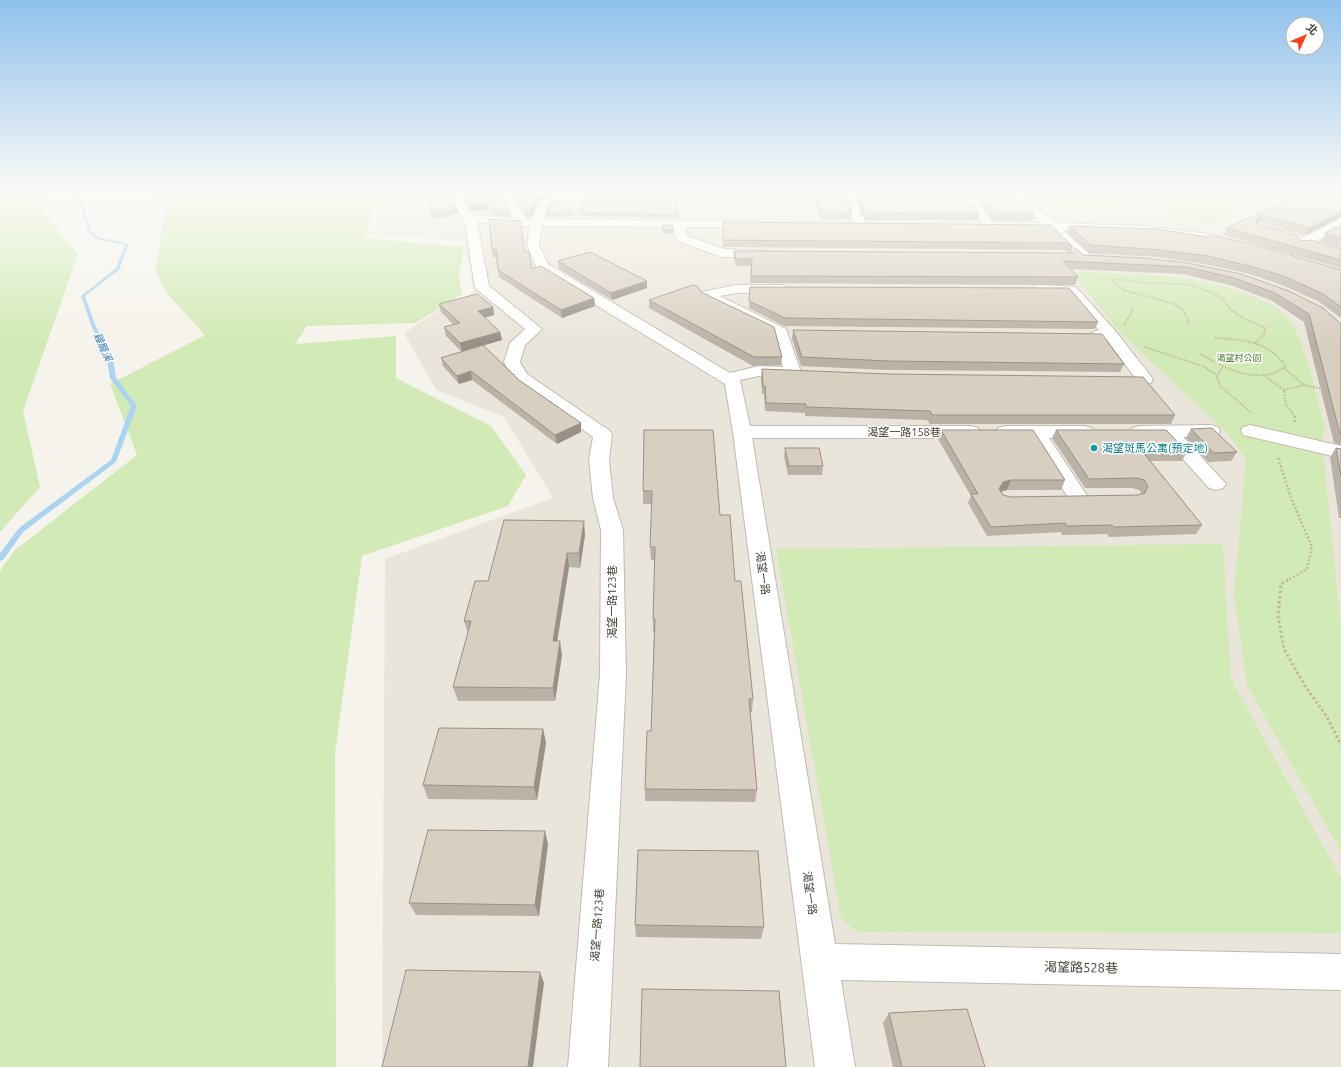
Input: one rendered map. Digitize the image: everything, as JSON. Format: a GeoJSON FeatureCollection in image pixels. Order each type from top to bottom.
{"type":"FeatureCollection","features":[{"type":"Feature","properties":{"kind":"street","name":"渴望一路123巷"},"geometry":{"type":"LineString","coordinates":[[474,243],[482,288],[534,329],[518,344],[512,362],[520,377],[603,434],[598,460],[603,498],[612,530],[613,674],[588,1067]]}},
{"type":"Feature","properties":{"kind":"street"},"geometry":{"type":"LineString","coordinates":[[533,243],[542,266],[736,376],[759,371],[800,372],[781,332]]}},
{"type":"Feature","properties":{"kind":"street"},"geometry":{"type":"LineString","coordinates":[[694,243],[722,253],[778,254]]}},
{"type":"Feature","properties":{"kind":"street"},"geometry":{"type":"LineString","coordinates":[[1068,243],[1085,258],[1113,259]]}},
{"type":"Feature","properties":{"kind":"street"},"geometry":{"type":"LineString","coordinates":[[1280,254],[1303,243]]}},
{"type":"Feature","properties":{"kind":"street"},"geometry":{"type":"LineString","coordinates":[[1313,243],[1341,252]]}},
{"type":"Feature","properties":{"kind":"street"},"geometry":{"type":"LineString","coordinates":[[1266,250],[1300,260]]}},
{"type":"Feature","properties":{"kind":"street"},"geometry":{"type":"LineString","coordinates":[[793,288],[736,289],[706,295],[781,332],[796,332]]}},
{"type":"Feature","properties":{"kind":"street"},"geometry":{"type":"LineString","coordinates":[[1023,289],[1071,290],[1118,331],[1150,385],[1121,379]]}},
{"type":"Feature","properties":{"kind":"street"},"geometry":{"type":"LineString","coordinates":[[1080,335],[1118,331]]}},
{"type":"Feature","properties":{"kind":"street","name":"渴望一路"},"geometry":{"type":"LineString","coordinates":[[736,376],[733,382],[742,432],[835,1067]]}},
{"type":"Feature","properties":{"kind":"street"},"geometry":{"type":"LineString","coordinates":[[1252,422],[1341,452]]}},
{"type":"Feature","properties":{"kind":"street"},"geometry":{"type":"LineString","coordinates":[[1178,425],[1216,484]]}},
{"type":"Feature","properties":{"kind":"street","name":"渴望一路158巷"},"geometry":{"type":"LineString","coordinates":[[742,432],[1113,432],[1178,425],[1211,431]]}},
{"type":"Feature","properties":{"kind":"street"},"geometry":{"type":"LineString","coordinates":[[1036,432],[1086,497],[1055,497]]}},
{"type":"Feature","properties":{"kind":"street","name":"渴望路528巷"},"geometry":{"type":"LineString","coordinates":[[820,962],[1341,972]]}},
{"type":"Feature","properties":{"kind":"path"},"geometry":{"type":"LineString","coordinates":[[1186,324],[1189,321],[1183,310],[1171,303],[1117,288],[1113,282],[1116,279],[1144,283],[1186,284],[1211,292],[1224,299],[1226,304],[1237,314],[1265,328],[1264,334],[1254,344]]}},
{"type":"Feature","properties":{"kind":"path"},"geometry":{"type":"LineString","coordinates":[[1118,331],[1134,308]]}},
{"type":"Feature","properties":{"kind":"path"},"geometry":{"type":"LineString","coordinates":[[1215,338],[1240,340],[1254,344],[1277,354],[1283,360],[1284,368],[1304,385]]}},
{"type":"Feature","properties":{"kind":"path"},"geometry":{"type":"LineString","coordinates":[[1139,345],[1203,366],[1217,375],[1220,386],[1252,422]]}},
{"type":"Feature","properties":{"kind":"path"},"geometry":{"type":"LineString","coordinates":[[1201,354],[1209,360],[1223,366],[1248,373],[1262,375],[1282,371],[1284,368]]}},
{"type":"Feature","properties":{"kind":"path"},"geometry":{"type":"LineString","coordinates":[[1217,375],[1223,366]]}},
{"type":"Feature","properties":{"kind":"path"},"geometry":{"type":"LineString","coordinates":[[1262,375],[1284,390],[1286,404],[1294,415],[1295,428]]}},
{"type":"Feature","properties":{"kind":"path"},"geometry":{"type":"LineString","coordinates":[[1284,390],[1304,385],[1326,390]]}},
{"type":"Feature","properties":{"kind":"path"},"geometry":{"type":"LineString","coordinates":[[1278,458],[1291,498],[1312,547],[1307,569],[1281,584],[1278,616],[1284,649],[1305,686],[1328,717],[1341,745]]}},
{"type":"Feature","properties":{"kind":"shaded area"},"geometry":{"type":"Polygon","coordinates":[[[465,243],[1341,243],[1341,1067],[382,1067],[385,559],[553,498],[504,417],[436,390],[404,333],[441,309],[474,292],[465,243]]]}},
{"type":"Feature","properties":{"kind":"green space"},"geometry":{"type":"Polygon","coordinates":[[[0,243],[69,243],[78,254],[23,411],[40,487],[0,532],[0,243]]]}},
{"type":"Feature","properties":{"kind":"green space"},"geometry":{"type":"Polygon","coordinates":[[[160,243],[417,243],[464,247],[459,277],[462,294],[416,323],[307,326],[295,344],[396,336],[396,378],[491,426],[526,475],[508,506],[362,556],[335,753],[336,1067],[0,1067],[0,571],[14,551],[137,455],[110,384],[205,335],[166,292],[155,270],[160,243]]]}},
{"type":"Feature","properties":{"kind":"green space","name":"渴望村公園"},"geometry":{"type":"Polygon","coordinates":[[[1071,272],[1166,276],[1189,279],[1235,290],[1271,304],[1279,310],[1289,320],[1301,343],[1325,427],[1322,441],[1341,627],[1341,852],[1247,685],[1234,594],[1246,459],[1228,434],[1118,330],[1071,272]]]}},
{"type":"Feature","properties":{"kind":"green space"},"geometry":{"type":"Polygon","coordinates":[[[1223,544],[1231,679],[1341,878],[1341,933],[857,932],[841,918],[776,549],[1223,544]]]}},
{"type":"Feature","properties":{"kind":"building"},"geometry":{"type":"Polygon","coordinates":[[[491,243],[524,243],[525,252],[529,252],[532,269],[541,266],[594,298],[561,310],[498,270],[496,249],[492,250],[491,243]]]}},
{"type":"Feature","properties":{"kind":"building"},"geometry":{"type":"Polygon","coordinates":[[[1088,243],[1246,243],[1260,246],[1341,270],[1341,307],[1323,294],[1286,277],[1254,267],[1208,256],[1161,250],[1091,245],[1088,243]]]}},
{"type":"Feature","properties":{"kind":"building"},"geometry":{"type":"Polygon","coordinates":[[[1280,243],[1320,243],[1341,249],[1341,260],[1280,243]]]}},
{"type":"Feature","properties":{"kind":"building"},"geometry":{"type":"Polygon","coordinates":[[[1075,248],[1083,255],[1144,258],[1188,263],[1241,274],[1289,291],[1323,308],[1341,324],[1341,434],[1309,314],[1275,293],[1234,278],[1187,267],[1063,261],[1078,277],[751,276],[752,259],[736,259],[734,251],[1073,253],[1075,248]]]}},
{"type":"Feature","properties":{"kind":"building"},"geometry":{"type":"Polygon","coordinates":[[[590,252],[647,281],[611,293],[558,261],[590,252]]]}},
{"type":"Feature","properties":{"kind":"building"},"geometry":{"type":"Polygon","coordinates":[[[693,285],[698,287],[701,292],[774,327],[782,357],[754,357],[649,300],[693,285]]]}},
{"type":"Feature","properties":{"kind":"building"},"geometry":{"type":"Polygon","coordinates":[[[750,287],[1069,288],[1098,322],[785,318],[749,301],[750,287]]]}},
{"type":"Feature","properties":{"kind":"building"},"geometry":{"type":"Polygon","coordinates":[[[477,294],[493,307],[478,311],[500,332],[460,343],[444,327],[460,323],[439,304],[477,294]]]}},
{"type":"Feature","properties":{"kind":"building"},"geometry":{"type":"Polygon","coordinates":[[[793,330],[1102,334],[1124,364],[889,361],[802,357],[793,330]]]}},
{"type":"Feature","properties":{"kind":"building"},"geometry":{"type":"Polygon","coordinates":[[[483,345],[519,380],[581,423],[555,435],[471,371],[457,376],[441,358],[483,345]]]}},
{"type":"Feature","properties":{"kind":"building"},"geometry":{"type":"Polygon","coordinates":[[[762,369],[889,374],[1143,377],[1175,415],[932,415],[930,411],[806,407],[806,404],[766,403],[762,369]]]}},
{"type":"Feature","properties":{"kind":"building"},"geometry":{"type":"Polygon","coordinates":[[[1212,428],[1237,452],[1214,453],[1191,429],[1212,428]]]}},
{"type":"Feature","properties":{"kind":"building"},"geometry":{"type":"Polygon","coordinates":[[[644,430],[713,430],[720,515],[730,515],[735,581],[741,581],[753,699],[749,699],[757,790],[645,789],[647,731],[651,731],[655,619],[653,619],[655,547],[650,547],[652,491],[643,491],[644,430]]]}},
{"type":"Feature","properties":{"kind":"building"},"geometry":{"type":"Polygon","coordinates":[[[941,430],[1033,430],[1065,480],[1011,480],[1003,482],[999,489],[1003,495],[1011,497],[1137,495],[1145,493],[1148,486],[1144,480],[1137,478],[1089,479],[1056,430],[1166,430],[1187,452],[1143,452],[1202,525],[1114,527],[1112,525],[1067,526],[1065,523],[991,527],[971,494],[978,494],[941,430]]]}},
{"type":"Feature","properties":{"kind":"building"},"geometry":{"type":"Polygon","coordinates":[[[785,448],[819,448],[823,466],[789,466],[785,448]]]}},
{"type":"Feature","properties":{"kind":"building"},"geometry":{"type":"Polygon","coordinates":[[[1336,448],[1341,449],[1341,476],[1336,448]]]}},
{"type":"Feature","properties":{"kind":"building"},"geometry":{"type":"Polygon","coordinates":[[[504,520],[584,521],[579,553],[567,553],[553,641],[560,641],[553,688],[453,687],[471,621],[464,621],[475,581],[488,581],[504,520]]]}},
{"type":"Feature","properties":{"kind":"building"},"geometry":{"type":"Polygon","coordinates":[[[439,728],[543,729],[534,787],[423,785],[439,728]]]}},
{"type":"Feature","properties":{"kind":"building"},"geometry":{"type":"Polygon","coordinates":[[[428,830],[545,831],[535,905],[409,903],[428,830]]]}},
{"type":"Feature","properties":{"kind":"building"},"geometry":{"type":"Polygon","coordinates":[[[638,850],[758,851],[764,927],[635,925],[638,850]]]}},
{"type":"Feature","properties":{"kind":"building"},"geometry":{"type":"Polygon","coordinates":[[[406,970],[540,972],[528,1067],[382,1067],[406,970]]]}},
{"type":"Feature","properties":{"kind":"building"},"geometry":{"type":"Polygon","coordinates":[[[642,989],[779,991],[786,1067],[640,1067],[642,989]]]}},
{"type":"Feature","properties":{"kind":"building"},"geometry":{"type":"Polygon","coordinates":[[[967,1009],[985,1067],[902,1067],[889,1013],[967,1009]]]}},
{"type":"Feature","properties":{"kind":"waterway","name":"雞籠溪"},"geometry":{"type":"LineString","coordinates":[[0,558],[21,530],[114,461],[134,406],[113,378],[110,359],[93,325],[83,296],[118,269],[127,244],[121,243]]}},
{"type":"Feature","properties":{"kind":"place","name":"渴望斑馬公寓(預定地)"},"geometry":{"type":"Point","coordinates":[1094,448]}}]}
